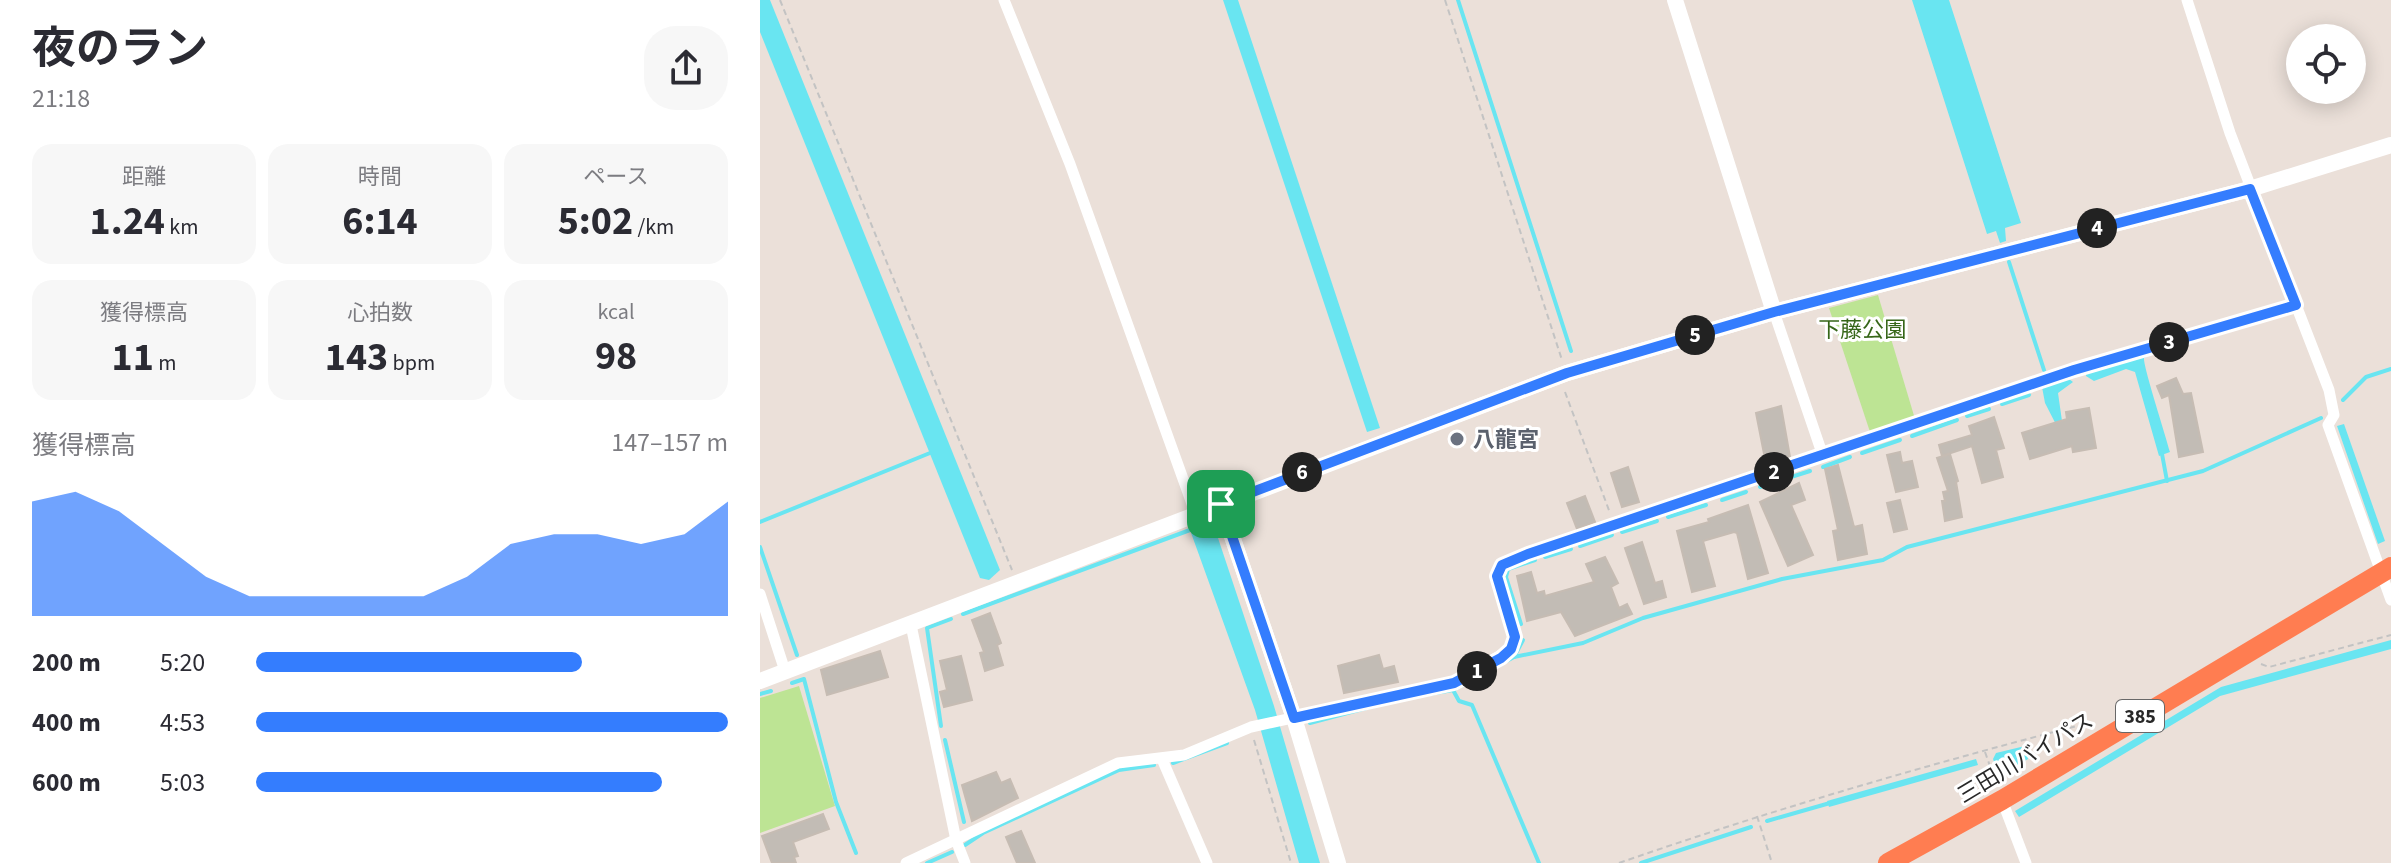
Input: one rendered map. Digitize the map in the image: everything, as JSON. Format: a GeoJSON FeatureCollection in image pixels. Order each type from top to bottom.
{"type":"FeatureCollection","features":[{"type":"Feature","properties":{"kind":"highway","name":"三田川バイパス"},"geometry":{"type":"LineString","coordinates":[[1888,863],[2002,800],[2386,570]]}},
{"type":"Feature","properties":{"kind":"street"},"geometry":{"type":"LineString","coordinates":[[1004,0],[1070,164],[1196,515]]}},
{"type":"Feature","properties":{"kind":"street"},"geometry":{"type":"LineString","coordinates":[[1675,0],[1823,456]]}},
{"type":"Feature","properties":{"kind":"street"},"geometry":{"type":"LineString","coordinates":[[2187,0],[2250,189],[2329,390],[2334,415],[2328,425],[2386,570],[2391,600]]}},
{"type":"Feature","properties":{"kind":"street"},"geometry":{"type":"LineString","coordinates":[[760,681],[1567,373],[1774,312],[2250,189],[2391,145]]}},
{"type":"Feature","properties":{"kind":"street"},"geometry":{"type":"LineString","coordinates":[[906,863],[1118,763],[1184,755],[1253,727],[1454,683],[1501,658],[1511,649],[1515,637],[1497,576],[1502,565],[1614,524],[2074,370],[2296,305]]}},
{"type":"Feature","properties":{"kind":"street"},"geometry":{"type":"LineString","coordinates":[[1221,504],[1338,863]]}},
{"type":"Feature","properties":{"kind":"street"},"geometry":{"type":"LineString","coordinates":[[760,594],[785,671]]}},
{"type":"Feature","properties":{"kind":"street"},"geometry":{"type":"LineString","coordinates":[[911,625],[956,840],[965,863]]}},
{"type":"Feature","properties":{"kind":"street"},"geometry":{"type":"LineString","coordinates":[[1162,759],[1207,863]]}},
{"type":"Feature","properties":{"kind":"street"},"geometry":{"type":"LineString","coordinates":[[2002,800],[2026,863]]}},
{"type":"Feature","properties":{"kind":"path"},"geometry":{"type":"LineString","coordinates":[[780,0],[1017,584]]}},
{"type":"Feature","properties":{"kind":"path"},"geometry":{"type":"LineString","coordinates":[[1445,0],[1567,373],[1561,383],[1614,524]]}},
{"type":"Feature","properties":{"kind":"path"},"geometry":{"type":"LineString","coordinates":[[2239,656],[2269,667],[2391,635]]}},
{"type":"Feature","properties":{"kind":"path"},"geometry":{"type":"LineString","coordinates":[[1619,863],[1757,815],[1984,750],[2088,723],[2107,736]]}},
{"type":"Feature","properties":{"kind":"path"},"geometry":{"type":"LineString","coordinates":[[1253,727],[1291,863]]}},
{"type":"Feature","properties":{"kind":"path"},"geometry":{"type":"LineString","coordinates":[[1984,750],[2002,800]]}},
{"type":"Feature","properties":{"kind":"path"},"geometry":{"type":"LineString","coordinates":[[1757,815],[1772,863]]}},
{"type":"Feature","properties":{"kind":"green space","name":"下藤公園"},"geometry":{"type":"Polygon","coordinates":[[[1878,295],[1915,419],[1871,435],[1829,308],[1878,295]]]}},
{"type":"Feature","properties":{"kind":"green space"},"geometry":{"type":"Polygon","coordinates":[[[799,686],[835,806],[760,833],[760,698],[799,686]]]}},
{"type":"Feature","properties":{"kind":"water"},"geometry":{"type":"Polygon","coordinates":[[[760,0],[770,0],[1000,570],[989,580],[980,578],[760,32],[760,0]]]}},
{"type":"Feature","properties":{"kind":"water"},"geometry":{"type":"Polygon","coordinates":[[[1223,0],[1238,0],[1380,428],[1367,432],[1223,0]]]}},
{"type":"Feature","properties":{"kind":"water"},"geometry":{"type":"Polygon","coordinates":[[[1912,0],[1949,0],[2021,223],[2005,228],[2006,241],[2000,243],[1996,231],[1987,234],[1912,0]]]}},
{"type":"Feature","properties":{"kind":"water"},"geometry":{"type":"Polygon","coordinates":[[[2158,348],[2158,351],[2144,358],[2170,452],[2159,456],[2135,372],[2126,369],[2094,381],[2086,376],[2086,371],[2158,348]]]}},
{"type":"Feature","properties":{"kind":"water"},"geometry":{"type":"Polygon","coordinates":[[[2069,379],[2073,382],[2058,393],[2065,442],[2045,403],[2042,387],[2069,379]]]}},
{"type":"Feature","properties":{"kind":"water"},"geometry":{"type":"Polygon","coordinates":[[[2344,424],[2385,541],[2378,544],[2337,426],[2344,424]]]}},
{"type":"Feature","properties":{"kind":"water"},"geometry":{"type":"Polygon","coordinates":[[[1209,521],[1214,526],[1274,706],[1320,863],[1299,863],[1255,710],[1190,530],[1209,521]]]}},
{"type":"Feature","properties":{"kind":"water"},"geometry":{"type":"Polygon","coordinates":[[[2391,640],[2391,649],[2220,696],[2019,817],[2015,811],[2221,687],[2391,640]]]}},
{"type":"Feature","properties":{"kind":"water"},"geometry":{"type":"Polygon","coordinates":[[[2025,746],[2028,759],[1999,776],[1993,759],[1996,753],[2025,746]]]}},
{"type":"Feature","properties":{"kind":"water"},"geometry":{"type":"Polygon","coordinates":[[[1976,759],[1978,765],[1829,807],[1827,801],[1976,759]]]}},
{"type":"Feature","properties":{"kind":"building"},"geometry":{"type":"Polygon","coordinates":[[[2176,378],[2183,394],[2191,393],[2203,452],[2179,457],[2169,395],[2162,398],[2157,386],[2176,378]]]}},
{"type":"Feature","properties":{"kind":"building"},"geometry":{"type":"Polygon","coordinates":[[[1781,406],[1790,457],[1766,464],[1756,413],[1781,406]]]}},
{"type":"Feature","properties":{"kind":"building"},"geometry":{"type":"Polygon","coordinates":[[[2089,408],[2096,448],[2073,452],[2072,446],[2030,459],[2022,433],[2067,419],[2066,412],[2089,408]]]}},
{"type":"Feature","properties":{"kind":"building"},"geometry":{"type":"Polygon","coordinates":[[[1994,417],[2004,448],[1996,450],[2003,477],[1982,483],[1972,446],[1942,456],[1939,445],[1972,435],[1969,426],[1994,417]]]}},
{"type":"Feature","properties":{"kind":"building"},"geometry":{"type":"Polygon","coordinates":[[[1900,452],[1902,463],[1912,461],[1918,487],[1896,492],[1887,455],[1900,452]]]}},
{"type":"Feature","properties":{"kind":"building"},"geometry":{"type":"Polygon","coordinates":[[[1950,454],[1958,481],[1962,517],[1945,521],[1942,501],[1945,501],[1943,492],[1948,491],[1937,458],[1950,454]]]}},
{"type":"Feature","properties":{"kind":"building"},"geometry":{"type":"Polygon","coordinates":[[[1838,465],[1854,527],[1862,525],[1867,554],[1838,560],[1833,531],[1838,530],[1825,469],[1838,465]]]}},
{"type":"Feature","properties":{"kind":"building"},"geometry":{"type":"Polygon","coordinates":[[[1628,467],[1639,502],[1622,507],[1611,473],[1628,467]]]}},
{"type":"Feature","properties":{"kind":"building"},"geometry":{"type":"Polygon","coordinates":[[[1799,483],[1805,500],[1791,505],[1813,555],[1788,566],[1760,502],[1799,483]]]}},
{"type":"Feature","properties":{"kind":"building"},"geometry":{"type":"Polygon","coordinates":[[[1585,496],[1595,522],[1577,529],[1567,503],[1585,496]]]}},
{"type":"Feature","properties":{"kind":"building"},"geometry":{"type":"Polygon","coordinates":[[[1900,500],[1907,529],[1894,532],[1887,503],[1900,500]]]}},
{"type":"Feature","properties":{"kind":"building"},"geometry":{"type":"Polygon","coordinates":[[[1748,505],[1768,573],[1748,579],[1737,533],[1734,532],[1703,541],[1715,586],[1692,592],[1677,531],[1709,522],[1708,519],[1748,505]]]}},
{"type":"Feature","properties":{"kind":"building"},"geometry":{"type":"Polygon","coordinates":[[[1642,542],[1655,583],[1662,581],[1666,597],[1644,604],[1625,548],[1642,542]]]}},
{"type":"Feature","properties":{"kind":"building"},"geometry":{"type":"Polygon","coordinates":[[[1605,557],[1618,583],[1611,587],[1619,608],[1627,604],[1632,614],[1575,636],[1561,612],[1527,621],[1517,576],[1531,572],[1537,593],[1544,591],[1545,596],[1594,582],[1586,564],[1605,557]]]}},
{"type":"Feature","properties":{"kind":"building"},"geometry":{"type":"Polygon","coordinates":[[[990,613],[1001,643],[997,645],[1003,665],[985,671],[980,653],[984,652],[972,620],[990,613]]]}},
{"type":"Feature","properties":{"kind":"building"},"geometry":{"type":"Polygon","coordinates":[[[880,651],[888,677],[827,695],[821,670],[880,651]]]}},
{"type":"Feature","properties":{"kind":"building"},"geometry":{"type":"Polygon","coordinates":[[[1379,655],[1383,669],[1394,666],[1398,682],[1344,693],[1338,666],[1379,655]]]}},
{"type":"Feature","properties":{"kind":"building"},"geometry":{"type":"Polygon","coordinates":[[[961,656],[972,700],[944,707],[940,692],[947,690],[940,661],[961,656]]]}},
{"type":"Feature","properties":{"kind":"building"},"geometry":{"type":"Polygon","coordinates":[[[996,772],[1001,783],[1010,779],[1018,798],[972,821],[962,785],[996,772]]]}},
{"type":"Feature","properties":{"kind":"building"},"geometry":{"type":"Polygon","coordinates":[[[823,814],[829,829],[793,842],[798,856],[794,857],[796,863],[772,863],[762,836],[823,814]]]}},
{"type":"Feature","properties":{"kind":"building"},"geometry":{"type":"Polygon","coordinates":[[[1021,831],[1035,863],[1017,863],[1006,837],[1021,831]]]}},
{"type":"Feature","properties":{"kind":"waterway"},"geometry":{"type":"LineString","coordinates":[[1458,0],[1571,351]]}},
{"type":"Feature","properties":{"kind":"waterway"},"geometry":{"type":"LineString","coordinates":[[2009,262],[2044,370]]}},
{"type":"Feature","properties":{"kind":"waterway"},"geometry":{"type":"LineString","coordinates":[[2343,400],[2366,377],[2391,369]]}},
{"type":"Feature","properties":{"kind":"waterway"},"geometry":{"type":"LineString","coordinates":[[2002,404],[2029,395]]}},
{"type":"Feature","properties":{"kind":"waterway"},"geometry":{"type":"LineString","coordinates":[[1967,416],[1989,409]]}},
{"type":"Feature","properties":{"kind":"waterway"},"geometry":{"type":"LineString","coordinates":[[1417,696],[1453,690],[1514,657],[1583,643],[1643,618],[1782,579],[1883,560],[1907,547],[2203,471],[2321,418]]}},
{"type":"Feature","properties":{"kind":"waterway"},"geometry":{"type":"LineString","coordinates":[[1912,436],[1957,420]]}},
{"type":"Feature","properties":{"kind":"waterway"},"geometry":{"type":"LineString","coordinates":[[1862,453],[1900,440]]}},
{"type":"Feature","properties":{"kind":"waterway"},"geometry":{"type":"LineString","coordinates":[[760,522],[930,453]]}},
{"type":"Feature","properties":{"kind":"waterway"},"geometry":{"type":"LineString","coordinates":[[2162,454],[2167,481]]}},
{"type":"Feature","properties":{"kind":"waterway"},"geometry":{"type":"LineString","coordinates":[[1823,467],[1850,457]]}},
{"type":"Feature","properties":{"kind":"waterway"},"geometry":{"type":"LineString","coordinates":[[1760,487],[1810,471]]}},
{"type":"Feature","properties":{"kind":"waterway"},"geometry":{"type":"LineString","coordinates":[[1722,500],[1746,492]]}},
{"type":"Feature","properties":{"kind":"waterway"},"geometry":{"type":"LineString","coordinates":[[1668,517],[1706,505]]}},
{"type":"Feature","properties":{"kind":"waterway"},"geometry":{"type":"LineString","coordinates":[[1622,532],[1657,521]]}},
{"type":"Feature","properties":{"kind":"waterway"},"geometry":{"type":"LineString","coordinates":[[963,614],[1190,530]]}},
{"type":"Feature","properties":{"kind":"waterway"},"geometry":{"type":"LineString","coordinates":[[1580,546],[1612,535]]}},
{"type":"Feature","properties":{"kind":"waterway"},"geometry":{"type":"LineString","coordinates":[[760,547],[797,655]]}},
{"type":"Feature","properties":{"kind":"waterway"},"geometry":{"type":"LineString","coordinates":[[1545,557],[1571,549]]}},
{"type":"Feature","properties":{"kind":"waterway"},"geometry":{"type":"LineString","coordinates":[[1521,624],[1506,577],[1508,569],[1535,560]]}},
{"type":"Feature","properties":{"kind":"waterway"},"geometry":{"type":"LineString","coordinates":[[941,726],[927,628],[951,619]]}},
{"type":"Feature","properties":{"kind":"waterway"},"geometry":{"type":"LineString","coordinates":[[1514,657],[1523,640]]}},
{"type":"Feature","properties":{"kind":"waterway"},"geometry":{"type":"LineString","coordinates":[[792,683],[804,679],[836,802],[856,853]]}},
{"type":"Feature","properties":{"kind":"waterway"},"geometry":{"type":"LineString","coordinates":[[1453,690],[1459,701],[1472,705],[1539,863]]}},
{"type":"Feature","properties":{"kind":"waterway"},"geometry":{"type":"LineString","coordinates":[[760,694],[771,691]]}},
{"type":"Feature","properties":{"kind":"waterway"},"geometry":{"type":"LineString","coordinates":[[1310,723],[1381,704]]}},
{"type":"Feature","properties":{"kind":"waterway"},"geometry":{"type":"LineString","coordinates":[[945,740],[964,822]]}},
{"type":"Feature","properties":{"kind":"waterway"},"geometry":{"type":"LineString","coordinates":[[1173,763],[1227,743]]}},
{"type":"Feature","properties":{"kind":"waterway"},"geometry":{"type":"LineString","coordinates":[[965,845],[983,833],[1119,770],[1154,765]]}},
{"type":"Feature","properties":{"kind":"waterway"},"geometry":{"type":"LineString","coordinates":[[1767,821],[1830,803]]}},
{"type":"Feature","properties":{"kind":"waterway"},"geometry":{"type":"LineString","coordinates":[[1641,863],[1751,827]]}},
{"type":"Feature","properties":{"kind":"waterway"},"geometry":{"type":"LineString","coordinates":[[927,863],[952,852]]}},
{"type":"Feature","properties":{"kind":"place","name":"八龍宮"},"geometry":{"type":"Point","coordinates":[1457,439]}},
{"type":"Feature","properties":{"kind":"route"},"geometry":{"type":"LineString","coordinates":[[2250,189],[2296,305],[2074,370],[1528,554],[1502,565],[1497,576],[1515,637],[1511,649],[1501,658],[1454,683],[1294,718],[1221,504],[1567,373],[1774,312],[2250,189]]}}]}
